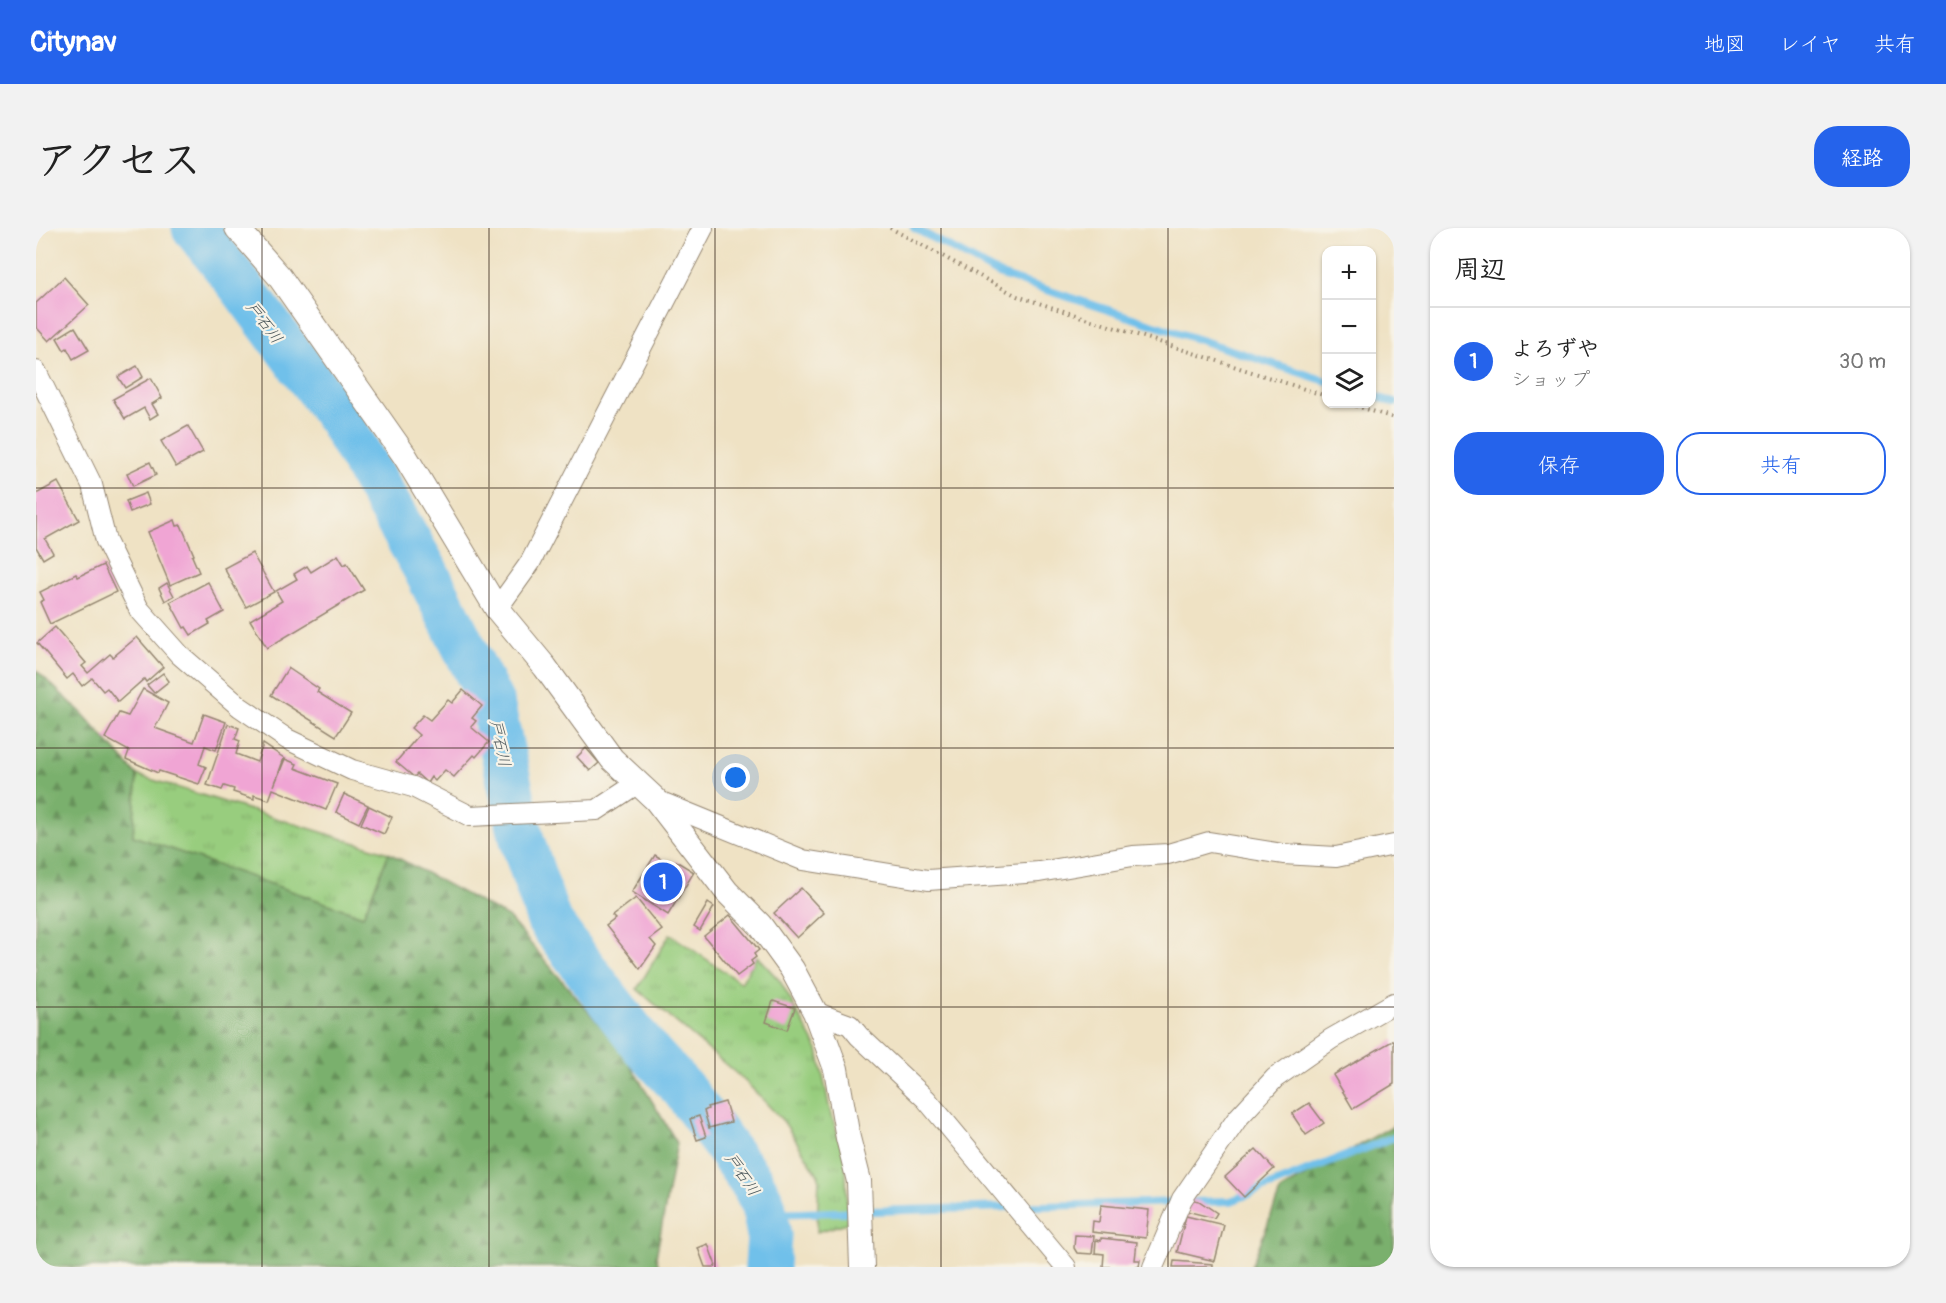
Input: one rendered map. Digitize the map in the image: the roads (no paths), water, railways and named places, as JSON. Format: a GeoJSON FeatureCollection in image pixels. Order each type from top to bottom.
{"type":"FeatureCollection","features":[{"type":"Feature","properties":{"kind":"street"},"geometry":{"type":"LineString","coordinates":[[237,228],[279,276],[405,456],[497,609],[545,667],[612,759],[656,800],[727,892],[760,924],[792,969],[815,1012],[836,1069],[848,1138],[859,1180],[862,1267]]}},
{"type":"Feature","properties":{"kind":"street"},"geometry":{"type":"LineString","coordinates":[[497,609],[530,563],[704,228]]}},
{"type":"Feature","properties":{"kind":"street"},"geometry":{"type":"LineString","coordinates":[[36,371],[92,485],[106,541],[139,609],[180,655],[240,707],[287,739],[352,770],[413,788],[470,816],[597,810],[638,783]]}},
{"type":"Feature","properties":{"kind":"street"},"geometry":{"type":"LineString","coordinates":[[656,800],[804,860],[928,880],[1039,872],[1132,856],[1168,854],[1209,842],[1283,854],[1336,857],[1394,845]]}},
{"type":"Feature","properties":{"kind":"street"},"geometry":{"type":"LineString","coordinates":[[1153,1267],[1182,1199],[1238,1119],[1275,1077],[1331,1039],[1394,1003]]}},
{"type":"Feature","properties":{"kind":"street"},"geometry":{"type":"LineString","coordinates":[[815,1012],[850,1025],[926,1099],[1066,1267]]}},
{"type":"Feature","properties":{"kind":"waterway","name":"戸石川"},"geometry":{"type":"LineString","coordinates":[[194,228],[242,288],[339,419],[424,567],[492,703],[522,840],[549,921],[644,1047],[683,1089],[751,1181],[763,1204],[769,1235],[767,1267]]}},
{"type":"Feature","properties":{"kind":"waterway"},"geometry":{"type":"LineString","coordinates":[[914,228],[1001,275],[1322,380]]}},
{"type":"Feature","properties":{"kind":"waterway"},"geometry":{"type":"LineString","coordinates":[[1376,396],[1394,403]]}},
{"type":"Feature","properties":{"kind":"waterway"},"geometry":{"type":"LineString","coordinates":[[1191,1202],[1231,1201],[1394,1137]]}},
{"type":"Feature","properties":{"kind":"waterway"},"geometry":{"type":"LineString","coordinates":[[765,1214],[1179,1202]]}},
{"type":"Feature","properties":{"kind":"place","name":"よろずや"},"geometry":{"type":"Point","coordinates":[663,882]}}]}
